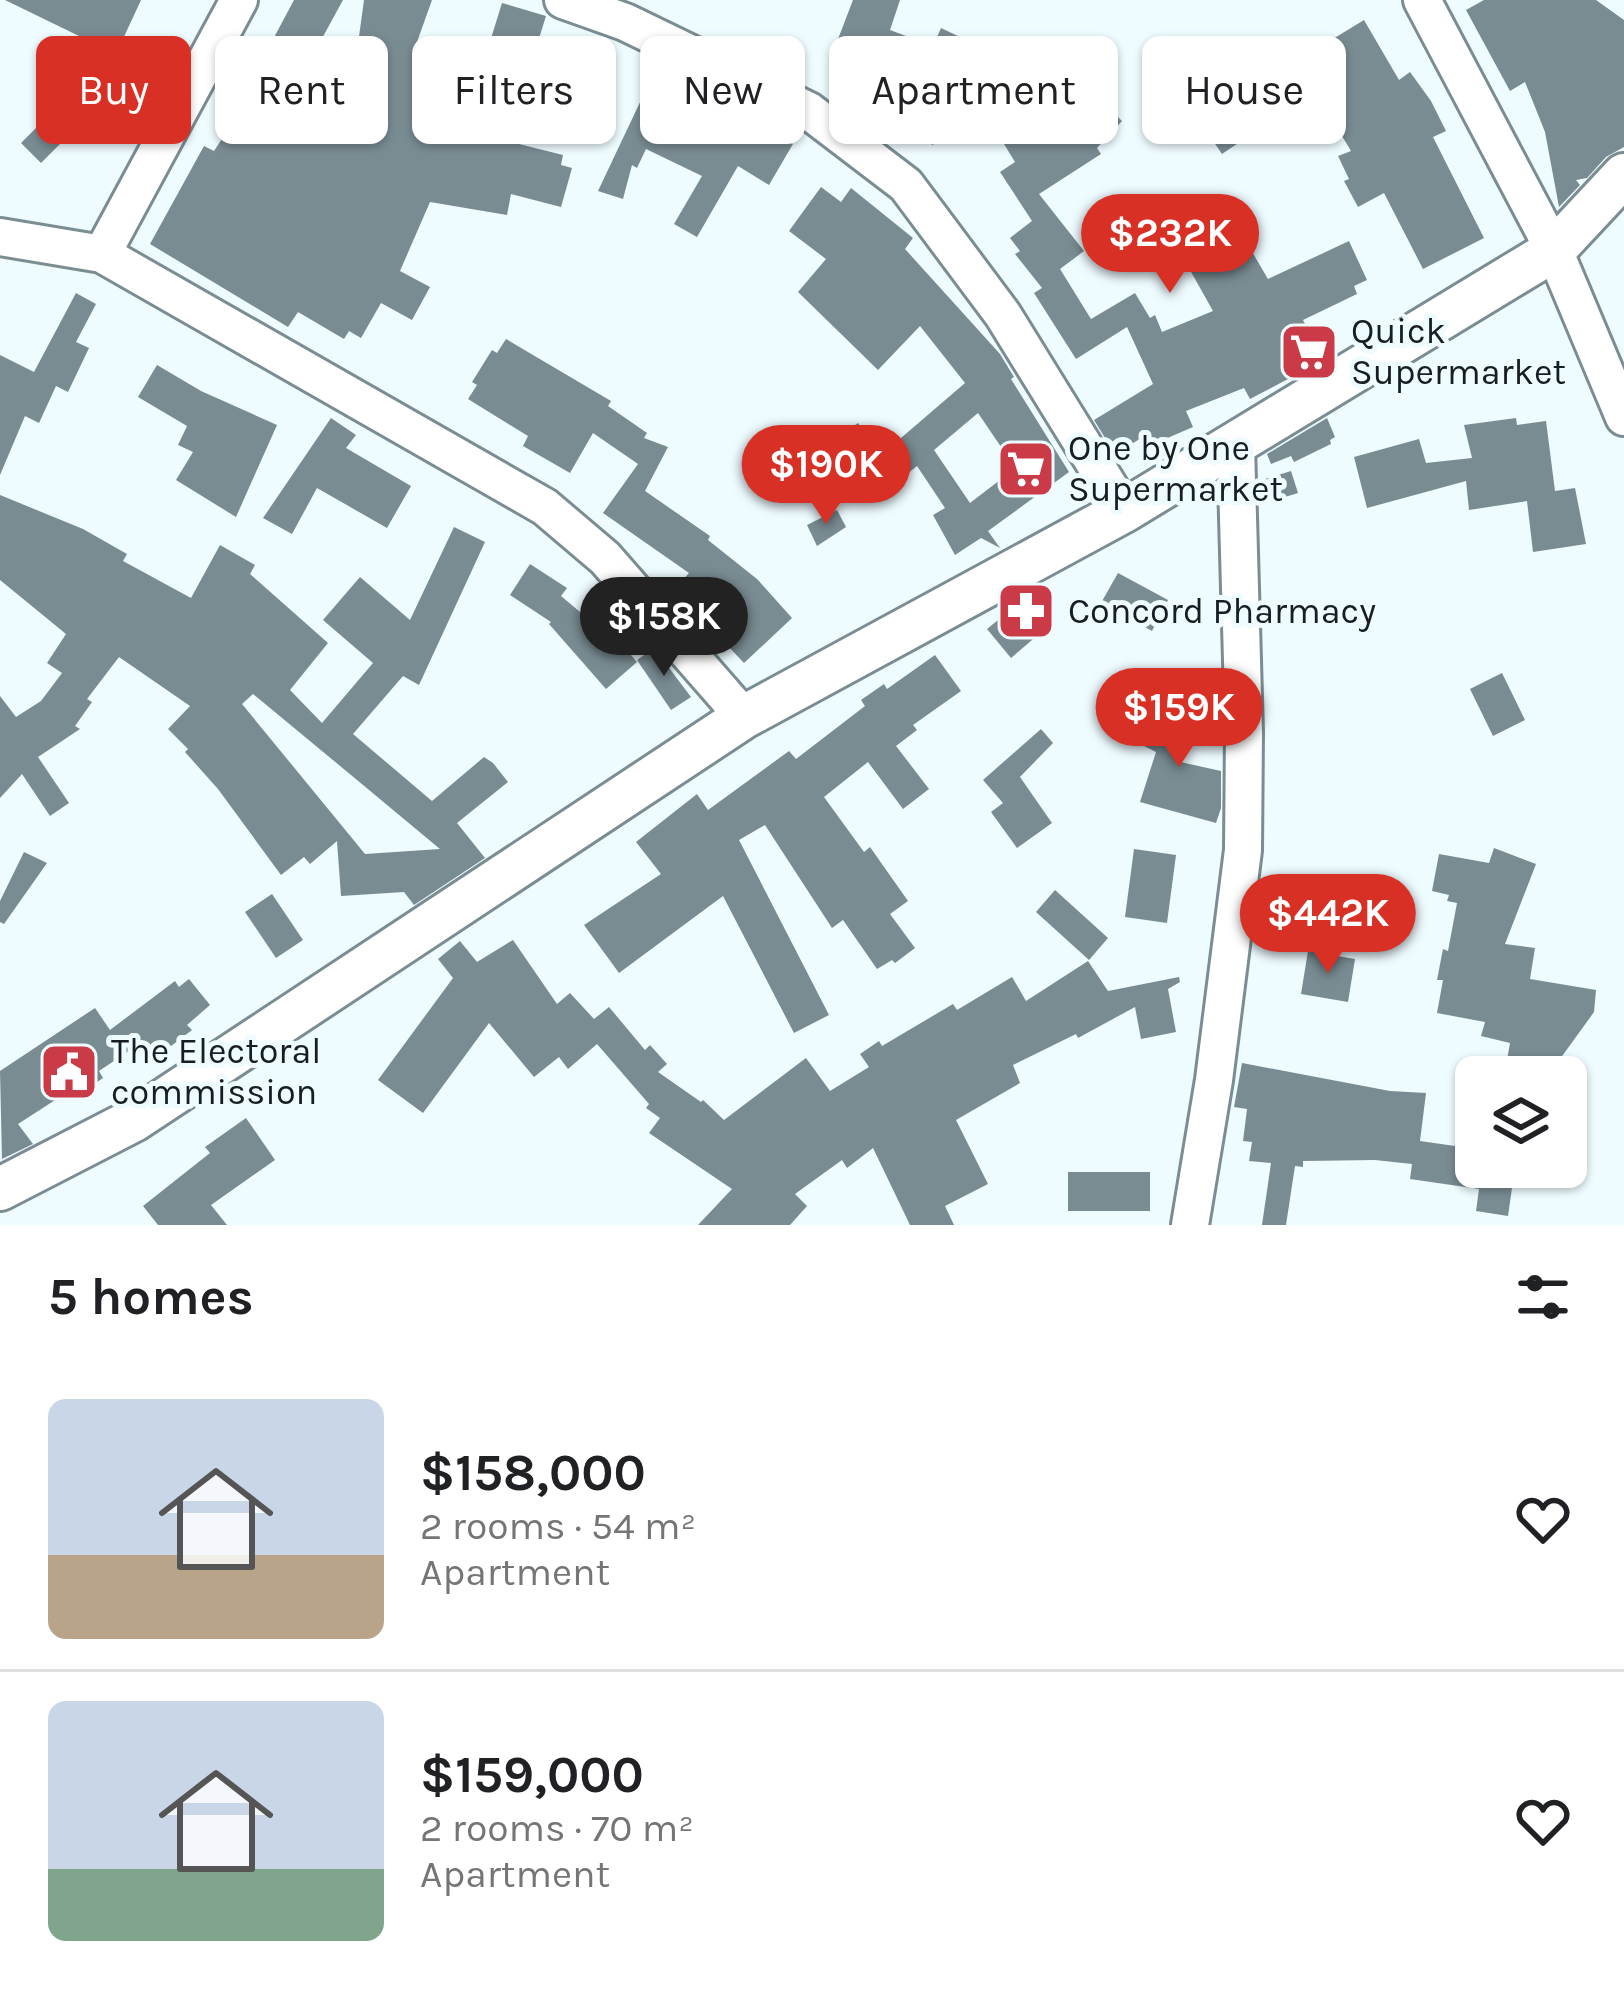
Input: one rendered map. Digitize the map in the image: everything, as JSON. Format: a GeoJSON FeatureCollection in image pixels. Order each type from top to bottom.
{"type":"FeatureCollection","features":[{"type":"Feature","properties":{"kind":"street"},"geometry":{"type":"LineString","coordinates":[[102,254],[239,0]]}},
{"type":"Feature","properties":{"kind":"street"},"geometry":{"type":"LineString","coordinates":[[563,0],[626,22],[809,111],[906,185],[1003,315],[1124,511]]}},
{"type":"Feature","properties":{"kind":"street"},"geometry":{"type":"LineString","coordinates":[[1422,0],[1554,250],[1624,417]]}},
{"type":"Feature","properties":{"kind":"street"},"geometry":{"type":"LineString","coordinates":[[0,1189],[134,1120],[744,717],[1124,511],[1554,250],[1624,176]]}},
{"type":"Feature","properties":{"kind":"street"},"geometry":{"type":"LineString","coordinates":[[0,237],[102,254],[544,507],[605,558],[744,717]]}},
{"type":"Feature","properties":{"kind":"street"},"geometry":{"type":"LineString","coordinates":[[1190,1225],[1243,850],[1236,446]]}},
{"type":"Feature","properties":{"kind":"building"},"geometry":{"type":"Polygon","coordinates":[[[5,0],[141,0],[124,36],[79,36],[5,0]]]}},
{"type":"Feature","properties":{"kind":"building"},"geometry":{"type":"Polygon","coordinates":[[[294,0],[343,0],[323,36],[275,36],[294,0]]]}},
{"type":"Feature","properties":{"kind":"building"},"geometry":{"type":"Polygon","coordinates":[[[364,0],[432,0],[419,36],[412,36],[412,144],[519,144],[563,155],[561,165],[572,168],[561,207],[511,194],[507,215],[430,202],[400,271],[430,287],[412,320],[381,303],[361,338],[349,331],[344,339],[298,312],[288,327],[150,244],[204,146],[214,151],[219,144],[388,144],[388,36],[359,36],[364,0]]]}},
{"type":"Feature","properties":{"kind":"building"},"geometry":{"type":"Polygon","coordinates":[[[853,0],[900,0],[890,30],[906,36],[839,36],[853,0]]]}},
{"type":"Feature","properties":{"kind":"building"},"geometry":{"type":"Polygon","coordinates":[[[1484,0],[1596,0],[1624,20],[1624,147],[1606,157],[1587,178],[1576,180],[1580,185],[1559,207],[1545,132],[1525,82],[1510,91],[1466,10],[1484,0]]]}},
{"type":"Feature","properties":{"kind":"building"},"geometry":{"type":"Polygon","coordinates":[[[502,3],[546,16],[540,36],[492,36],[502,3]]]}},
{"type":"Feature","properties":{"kind":"building"},"geometry":{"type":"Polygon","coordinates":[[[1364,20],[1399,80],[1410,72],[1431,101],[1446,131],[1433,137],[1484,238],[1423,269],[1384,193],[1358,207],[1338,156],[1351,151],[1346,143],[1346,36],[1338,36],[1364,20]]]}},
{"type":"Feature","properties":{"kind":"building"},"geometry":{"type":"Polygon","coordinates":[[[640,102],[640,144],[793,144],[769,185],[738,166],[697,237],[674,224],[702,176],[646,149],[637,168],[632,165],[623,199],[598,191],[640,102]]]}},
{"type":"Feature","properties":{"kind":"building"},"geometry":{"type":"Polygon","coordinates":[[[36,128],[36,144],[60,144],[41,163],[21,143],[36,128]]]}},
{"type":"Feature","properties":{"kind":"building"},"geometry":{"type":"Polygon","coordinates":[[[1004,144],[1101,144],[1097,148],[1101,154],[1039,194],[1084,251],[1060,269],[1091,319],[1135,293],[1150,318],[1155,315],[1162,332],[1213,311],[1190,270],[1244,238],[1268,279],[1349,241],[1367,280],[1354,286],[1357,294],[1303,320],[1324,360],[1250,399],[1244,388],[1186,411],[1193,427],[1149,446],[1143,437],[1115,454],[1094,420],[1153,384],[1127,327],[1076,359],[1034,293],[1042,288],[1015,254],[1020,251],[1010,238],[1032,221],[1000,172],[1015,162],[1004,144]]]}},
{"type":"Feature","properties":{"kind":"building"},"geometry":{"type":"Polygon","coordinates":[[[1215,144],[1237,144],[1222,154],[1215,144]]]}},
{"type":"Feature","properties":{"kind":"building"},"geometry":{"type":"Polygon","coordinates":[[[821,187],[841,202],[851,188],[913,238],[905,249],[1000,354],[1069,472],[988,531],[1000,548],[981,538],[955,555],[933,515],[945,508],[917,466],[907,474],[887,450],[965,383],[920,326],[878,370],[798,292],[826,259],[789,231],[821,187]],[[978,413],[934,450],[970,503],[1009,473],[1005,467],[1012,463],[978,413]]]}},
{"type":"Feature","properties":{"kind":"building"},"geometry":{"type":"Polygon","coordinates":[[[76,293],[96,304],[76,342],[89,348],[68,392],[56,386],[39,423],[25,416],[0,475],[0,355],[34,372],[76,293]]]}},
{"type":"Feature","properties":{"kind":"building"},"geometry":{"type":"Polygon","coordinates":[[[506,339],[611,401],[608,406],[647,433],[644,438],[668,447],[645,491],[710,536],[708,540],[757,579],[792,618],[744,663],[708,625],[713,620],[676,587],[689,573],[603,513],[638,464],[593,433],[570,473],[523,446],[528,436],[468,399],[477,385],[472,382],[492,350],[497,353],[506,339]]]}},
{"type":"Feature","properties":{"kind":"building"},"geometry":{"type":"Polygon","coordinates":[[[157,365],[277,425],[236,517],[176,480],[193,452],[178,445],[187,426],[138,397],[157,365]]]}},
{"type":"Feature","properties":{"kind":"building"},"geometry":{"type":"Polygon","coordinates":[[[331,418],[356,435],[346,448],[411,486],[387,528],[317,488],[292,534],[263,518],[331,418]]]}},
{"type":"Feature","properties":{"kind":"building"},"geometry":{"type":"Polygon","coordinates":[[[1327,418],[1335,437],[1331,444],[1294,462],[1291,456],[1271,464],[1267,454],[1327,418]]]}},
{"type":"Feature","properties":{"kind":"building"},"geometry":{"type":"Polygon","coordinates":[[[1516,418],[1517,425],[1546,421],[1555,491],[1575,488],[1586,544],[1533,552],[1527,501],[1469,510],[1466,481],[1367,508],[1354,457],[1419,439],[1426,463],[1472,458],[1464,425],[1516,418]]]}},
{"type":"Feature","properties":{"kind":"building"},"geometry":{"type":"Polygon","coordinates":[[[858,423],[890,469],[854,494],[822,448],[858,423]]]}},
{"type":"Feature","properties":{"kind":"building"},"geometry":{"type":"Polygon","coordinates":[[[1291,471],[1298,493],[1272,501],[1265,479],[1291,471]]]}},
{"type":"Feature","properties":{"kind":"building"},"geometry":{"type":"Polygon","coordinates":[[[0,495],[83,529],[127,554],[123,561],[191,598],[220,545],[255,565],[250,574],[328,643],[290,690],[322,723],[373,663],[323,620],[360,577],[410,620],[454,527],[485,542],[419,685],[403,676],[353,734],[432,801],[484,757],[493,763],[508,782],[457,823],[485,858],[414,905],[404,892],[341,896],[337,841],[310,864],[304,857],[281,875],[168,729],[190,706],[119,657],[87,699],[92,702],[75,726],[80,729],[38,757],[69,803],[50,816],[22,774],[0,798],[0,696],[16,717],[41,701],[62,673],[47,663],[66,634],[0,580],[0,495]],[[253,694],[242,704],[365,854],[440,849],[253,694]]]}},
{"type":"Feature","properties":{"kind":"building"},"geometry":{"type":"Polygon","coordinates":[[[837,510],[846,527],[817,546],[807,525],[837,510]]]}},
{"type":"Feature","properties":{"kind":"building"},"geometry":{"type":"Polygon","coordinates":[[[530,564],[567,588],[561,596],[592,622],[598,617],[637,662],[606,689],[551,622],[510,595],[530,564]]]}},
{"type":"Feature","properties":{"kind":"building"},"geometry":{"type":"Polygon","coordinates":[[[1118,573],[1168,600],[1152,631],[1101,603],[1118,573]]]}},
{"type":"Feature","properties":{"kind":"building"},"geometry":{"type":"Polygon","coordinates":[[[1031,593],[1054,621],[1011,658],[987,629],[1031,593]]]}},
{"type":"Feature","properties":{"kind":"building"},"geometry":{"type":"Polygon","coordinates":[[[654,648],[691,697],[671,710],[637,660],[654,648]]]}},
{"type":"Feature","properties":{"kind":"building"},"geometry":{"type":"Polygon","coordinates":[[[935,655],[961,691],[913,725],[917,730],[896,746],[929,789],[903,809],[868,762],[824,797],[864,852],[870,847],[908,901],[890,914],[915,948],[877,969],[843,920],[832,928],[765,825],[739,840],[829,1015],[794,1033],[723,896],[619,973],[584,925],[661,874],[636,842],[697,794],[708,810],[789,751],[796,759],[865,706],[861,700],[884,684],[887,689],[935,655]]]}},
{"type":"Feature","properties":{"kind":"building"},"geometry":{"type":"Polygon","coordinates":[[[1502,673],[1525,720],[1493,736],[1470,689],[1502,673]]]}},
{"type":"Feature","properties":{"kind":"building"},"geometry":{"type":"Polygon","coordinates":[[[1161,702],[1196,717],[1176,761],[1221,771],[1216,823],[1140,802],[1156,752],[1142,745],[1161,702]]]}},
{"type":"Feature","properties":{"kind":"building"},"geometry":{"type":"Polygon","coordinates":[[[1041,729],[1053,743],[1020,777],[1052,823],[1017,848],[991,812],[1003,803],[983,780],[1041,729]]]}},
{"type":"Feature","properties":{"kind":"building"},"geometry":{"type":"Polygon","coordinates":[[[1494,848],[1536,864],[1505,944],[1535,948],[1530,979],[1596,990],[1594,1012],[1562,1056],[1508,1056],[1510,1043],[1481,1036],[1485,1022],[1437,1013],[1443,980],[1437,980],[1457,903],[1447,901],[1449,895],[1432,891],[1439,854],[1489,863],[1494,848]]]}},
{"type":"Feature","properties":{"kind":"building"},"geometry":{"type":"Polygon","coordinates":[[[1134,849],[1176,855],[1167,923],[1125,917],[1134,849]]]}},
{"type":"Feature","properties":{"kind":"building"},"geometry":{"type":"Polygon","coordinates":[[[24,852],[47,863],[4,924],[0,901],[24,852]]]}},
{"type":"Feature","properties":{"kind":"building"},"geometry":{"type":"Polygon","coordinates":[[[1055,890],[1108,938],[1089,960],[1036,912],[1055,890]]]}},
{"type":"Feature","properties":{"kind":"building"},"geometry":{"type":"Polygon","coordinates":[[[272,894],[303,940],[276,958],[245,912],[272,894]]]}},
{"type":"Feature","properties":{"kind":"building"},"geometry":{"type":"Polygon","coordinates":[[[513,940],[557,1004],[570,993],[594,1019],[609,1007],[645,1050],[650,1045],[667,1064],[658,1072],[703,1100],[724,1120],[806,1058],[830,1091],[869,1067],[860,1054],[879,1041],[882,1046],[953,1004],[957,1010],[1012,977],[1026,1001],[1088,961],[1108,991],[1179,977],[1180,982],[1168,989],[1176,1032],[1141,1039],[1135,1007],[1013,1065],[1020,1083],[956,1120],[988,1184],[945,1206],[954,1225],[910,1225],[873,1148],[847,1168],[842,1160],[795,1194],[807,1206],[790,1225],[698,1225],[732,1189],[649,1133],[660,1118],[646,1108],[649,1104],[597,1044],[568,1069],[559,1057],[534,1077],[489,1023],[423,1113],[378,1080],[453,978],[438,959],[460,941],[477,962],[513,940]]]}},
{"type":"Feature","properties":{"kind":"building"},"geometry":{"type":"Polygon","coordinates":[[[1308,951],[1355,959],[1348,1002],[1301,994],[1308,951]]]}},
{"type":"Feature","properties":{"kind":"building"},"geometry":{"type":"Polygon","coordinates":[[[189,979],[210,1005],[187,1025],[192,1030],[154,1059],[141,1043],[99,1071],[103,1078],[71,1100],[66,1093],[18,1124],[33,1144],[2,1159],[0,1071],[95,1008],[110,1030],[175,981],[179,987],[189,979]]]}},
{"type":"Feature","properties":{"kind":"building"},"geometry":{"type":"Polygon","coordinates":[[[1242,1063],[1390,1091],[1426,1093],[1420,1141],[1455,1146],[1455,1186],[1410,1179],[1412,1164],[1303,1161],[1303,1167],[1295,1166],[1286,1225],[1262,1225],[1271,1163],[1249,1161],[1252,1142],[1243,1141],[1247,1109],[1234,1107],[1242,1063]]]}},
{"type":"Feature","properties":{"kind":"building"},"geometry":{"type":"Polygon","coordinates":[[[246,1118],[275,1160],[211,1205],[227,1225],[158,1225],[143,1206],[210,1153],[205,1147],[246,1118]]]}},
{"type":"Feature","properties":{"kind":"building"},"geometry":{"type":"Polygon","coordinates":[[[1068,1172],[1150,1172],[1150,1211],[1068,1211],[1068,1172]]]}},
{"type":"Feature","properties":{"kind":"building"},"geometry":{"type":"Polygon","coordinates":[[[1472,1188],[1512,1188],[1508,1216],[1476,1211],[1479,1189],[1472,1188]]]}},
{"type":"Feature","properties":{"kind":"place","name":"Quick Supermarket"},"geometry":{"type":"Point","coordinates":[1309,352]}},
{"type":"Feature","properties":{"kind":"place","name":"One by One Supermarket"},"geometry":{"type":"Point","coordinates":[1026,469]}},
{"type":"Feature","properties":{"kind":"place","name":"Concord Pharmacy"},"geometry":{"type":"Point","coordinates":[1026,611]}},
{"type":"Feature","properties":{"kind":"place","name":"The Electoral commission"},"geometry":{"type":"Point","coordinates":[69,1072]}}]}
